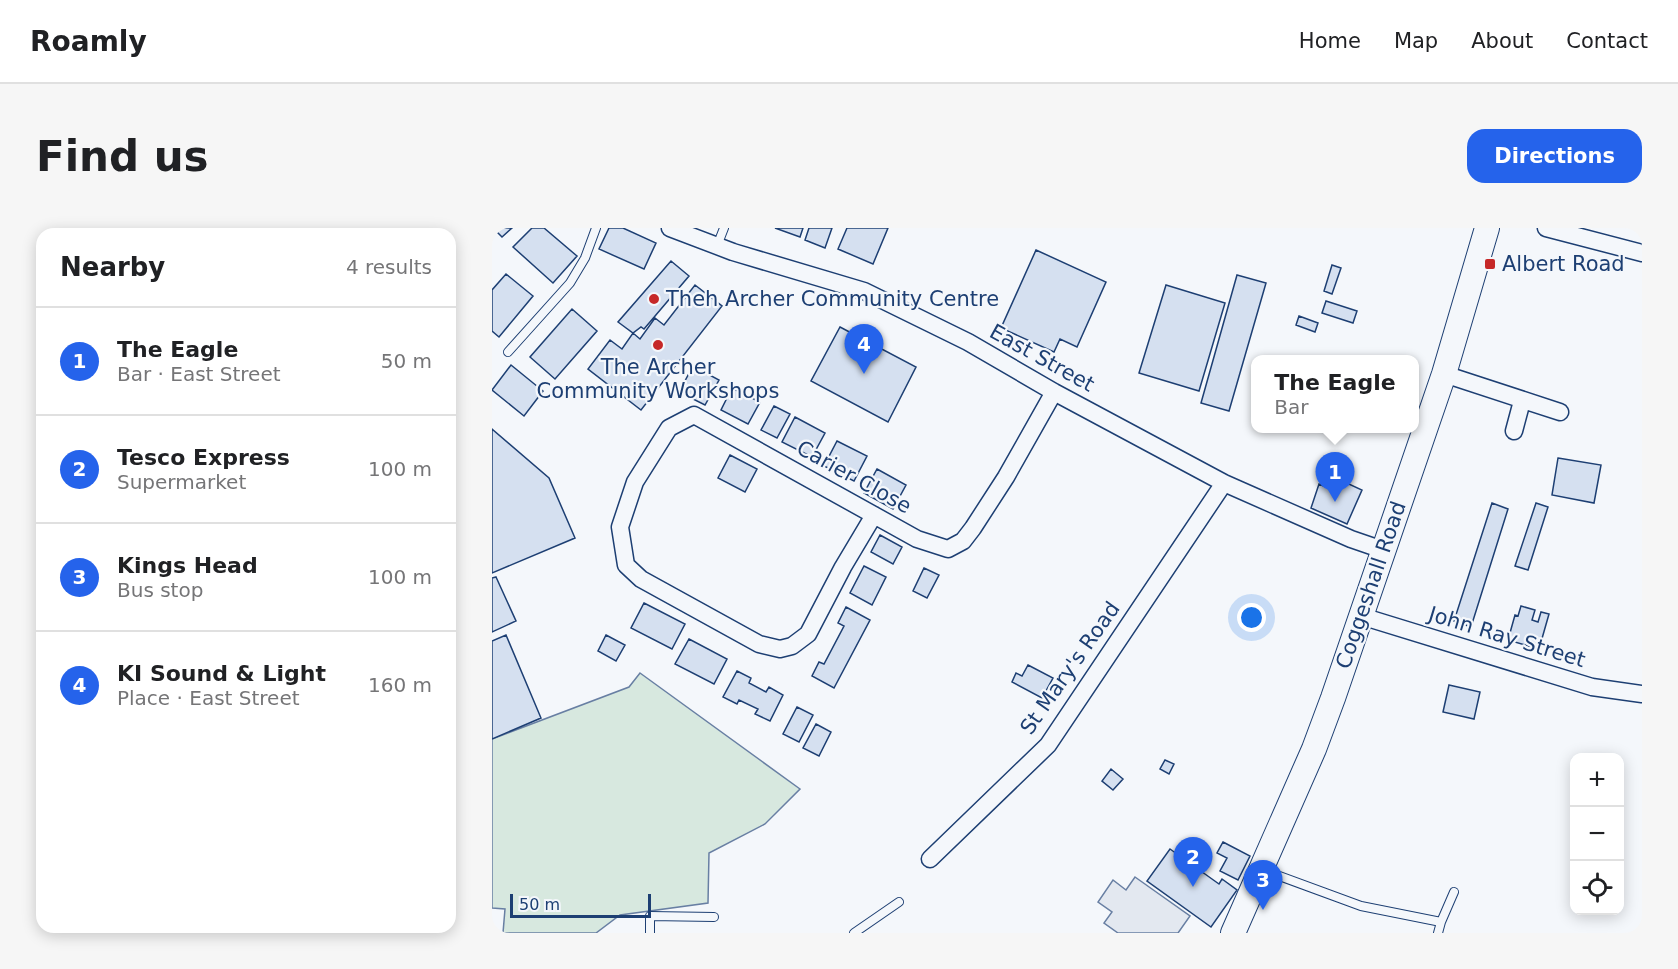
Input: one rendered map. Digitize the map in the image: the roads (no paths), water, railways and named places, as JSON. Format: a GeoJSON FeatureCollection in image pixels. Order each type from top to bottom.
{"type":"FeatureCollection","features":[{"type":"Feature","properties":{"kind":"main road","name":"Coggeshall Road"},"geometry":{"type":"LineString","coordinates":[[1233,933],[1314,749],[1444,374],[1484,229]]}},
{"type":"Feature","properties":{"kind":"street","name":"East Street"},"geometry":{"type":"LineString","coordinates":[[670,228],[717,246],[864,291],[968,342],[1054,392],[1224,483],[1351,539],[1383,550]]}},
{"type":"Feature","properties":{"kind":"street"},"geometry":{"type":"LineString","coordinates":[[1546,228],[1642,253]]}},
{"type":"Feature","properties":{"kind":"street"},"geometry":{"type":"LineString","coordinates":[[1444,374],[1560,412]]}},
{"type":"Feature","properties":{"kind":"street","name":"Carier Close"},"geometry":{"type":"LineString","coordinates":[[874,515],[843,567],[808,634],[792,646],[780,649],[759,644],[640,579],[626,565],[620,527],[635,482],[669,428],[694,415],[874,515],[937,547],[948,549],[963,541],[1006,477],[1054,392]]}},
{"type":"Feature","properties":{"kind":"street"},"geometry":{"type":"LineString","coordinates":[[1514,431],[1522,401]]}},
{"type":"Feature","properties":{"kind":"street","name":"St Mary's Road"},"geometry":{"type":"LineString","coordinates":[[930,859],[1048,745],[1224,483]]}},
{"type":"Feature","properties":{"kind":"street","name":"John Ray Street"},"geometry":{"type":"LineString","coordinates":[[1361,616],[1592,687],[1642,694]]}},
{"type":"Feature","properties":{"kind":"lane"},"geometry":{"type":"LineString","coordinates":[[508,352],[570,283],[580,267],[596,228]]}},
{"type":"Feature","properties":{"kind":"lane"},"geometry":{"type":"LineString","coordinates":[[717,246],[724,228]]}},
{"type":"Feature","properties":{"kind":"lane"},"geometry":{"type":"LineString","coordinates":[[1261,869],[1362,906],[1441,922]]}},
{"type":"Feature","properties":{"kind":"lane"},"geometry":{"type":"LineString","coordinates":[[1438,933],[1454,892]]}},
{"type":"Feature","properties":{"kind":"lane"},"geometry":{"type":"LineString","coordinates":[[854,933],[899,902]]}},
{"type":"Feature","properties":{"kind":"lane"},"geometry":{"type":"LineString","coordinates":[[650,933],[650,916],[714,917]]}},
{"type":"Feature","properties":{"kind":"place","name":"Albert Road"},"geometry":{"type":"Point","coordinates":[1490,264]}},
{"type":"Feature","properties":{"kind":"place","name":"Theh Archer Community Centre"},"geometry":{"type":"Point","coordinates":[654,299]}},
{"type":"Feature","properties":{"kind":"place","name":"The Archer Community Workshops"},"geometry":{"type":"Point","coordinates":[658,345]}},
{"type":"Feature","properties":{"kind":"place","name":"KI Sound & Light"},"geometry":{"type":"Point","coordinates":[864,374]}},
{"type":"Feature","properties":{"kind":"place","name":"The Eagle"},"geometry":{"type":"Point","coordinates":[1335,502]}},
{"type":"Feature","properties":{"kind":"place","name":"Tesco Express"},"geometry":{"type":"Point","coordinates":[1193,887]}},
{"type":"Feature","properties":{"kind":"place","name":"Kings Head"},"geometry":{"type":"Point","coordinates":[1263,910]}}]}
